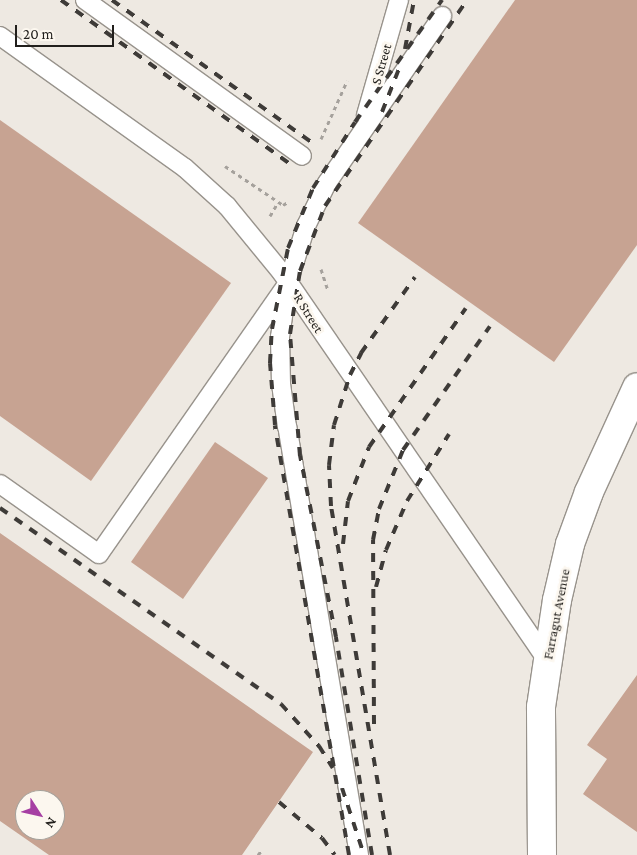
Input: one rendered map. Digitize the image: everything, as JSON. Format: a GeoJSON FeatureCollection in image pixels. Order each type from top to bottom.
{"type":"FeatureCollection","features":[{"type":"Feature","properties":{"kind":"street","name":"Farragut Avenue"},"geometry":{"type":"LineString","coordinates":[[542,855],[539,748],[546,659],[570,544],[608,446],[637,387]]}},
{"type":"Feature","properties":{"kind":"lane"},"geometry":{"type":"LineString","coordinates":[[85,0],[302,156]]}},
{"type":"Feature","properties":{"kind":"lane","name":"S Street"},"geometry":{"type":"LineString","coordinates":[[362,128],[399,0]]}},
{"type":"Feature","properties":{"kind":"lane"},"geometry":{"type":"LineString","coordinates":[[359,855],[281,384],[280,337],[288,283],[306,226],[327,183],[362,128],[442,16]]}},
{"type":"Feature","properties":{"kind":"lane","name":"R Street"},"geometry":{"type":"LineString","coordinates":[[0,36],[185,168],[227,206],[288,283],[546,659]]}},
{"type":"Feature","properties":{"kind":"lane"},"geometry":{"type":"LineString","coordinates":[[0,484],[99,554],[288,283]]}},
{"type":"Feature","properties":{"kind":"path"},"geometry":{"type":"LineString","coordinates":[[320,262],[331,299]]}},
{"type":"Feature","properties":{"kind":"building"},"geometry":{"type":"Polygon","coordinates":[[[515,0],[637,0],[637,245],[554,362],[358,223],[515,0]]]}},
{"type":"Feature","properties":{"kind":"building"},"geometry":{"type":"Polygon","coordinates":[[[0,120],[231,283],[91,481],[0,416],[0,120]]]}},
{"type":"Feature","properties":{"kind":"building"},"geometry":{"type":"Polygon","coordinates":[[[215,442],[268,478],[183,599],[131,562],[215,442]]]}},
{"type":"Feature","properties":{"kind":"building"},"geometry":{"type":"Polygon","coordinates":[[[0,533],[313,752],[242,855],[49,855],[27,840],[65,840],[65,790],[15,790],[15,831],[0,821],[0,533]]]}},
{"type":"Feature","properties":{"kind":"building"},"geometry":{"type":"Polygon","coordinates":[[[637,675],[637,832],[583,794],[607,759],[587,745],[637,675]]]}},
{"type":"Feature","properties":{"kind":"railway"},"geometry":{"type":"LineString","coordinates":[[61,0],[293,166]]}},
{"type":"Feature","properties":{"kind":"railway"},"geometry":{"type":"LineString","coordinates":[[112,0],[311,142]]}},
{"type":"Feature","properties":{"kind":"railway"},"geometry":{"type":"LineString","coordinates":[[405,49],[414,0]]}},
{"type":"Feature","properties":{"kind":"railway"},"geometry":{"type":"LineString","coordinates":[[349,855],[275,425],[270,363],[272,329],[288,248],[313,188],[355,122],[442,0]]}},
{"type":"Feature","properties":{"kind":"railway"},"geometry":{"type":"LineString","coordinates":[[372,855],[336,637],[300,456],[290,334],[300,271],[325,206],[467,0]]}},
{"type":"Feature","properties":{"kind":"railway"},"geometry":{"type":"LineString","coordinates":[[382,112],[400,66]]}},
{"type":"Feature","properties":{"kind":"railway"},"geometry":{"type":"LineString","coordinates":[[390,855],[331,506],[329,465],[334,425],[350,375],[361,353],[415,277]]}},
{"type":"Feature","properties":{"kind":"railway"},"geometry":{"type":"LineString","coordinates":[[343,544],[348,501],[369,447],[466,308]]}},
{"type":"Feature","properties":{"kind":"railway"},"geometry":{"type":"LineString","coordinates":[[374,724],[373,540],[379,509],[403,450],[490,326]]}},
{"type":"Feature","properties":{"kind":"railway"},"geometry":{"type":"LineString","coordinates":[[376,587],[386,550],[407,501],[449,434]]}},
{"type":"Feature","properties":{"kind":"railway"},"geometry":{"type":"LineString","coordinates":[[0,508],[281,704],[319,746],[333,768]]}},
{"type":"Feature","properties":{"kind":"railway"},"geometry":{"type":"LineString","coordinates":[[342,788],[364,855]]}},
{"type":"Feature","properties":{"kind":"railway"},"geometry":{"type":"LineString","coordinates":[[279,802],[322,838],[335,855]]}}]}
